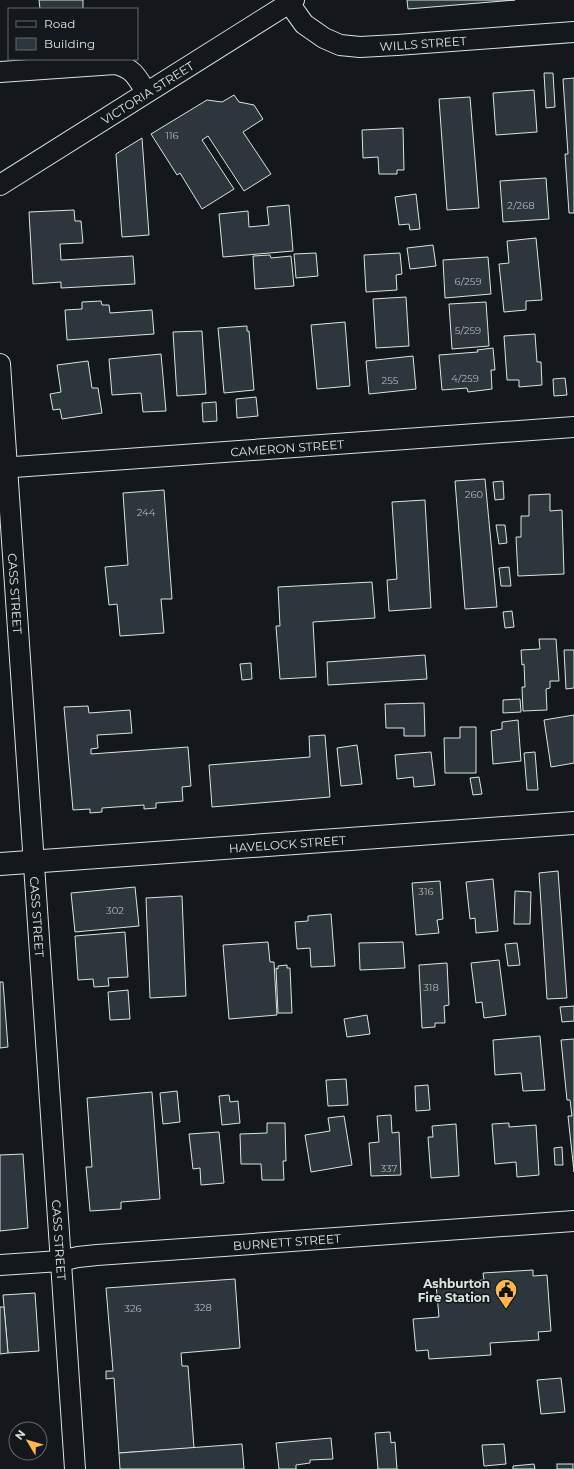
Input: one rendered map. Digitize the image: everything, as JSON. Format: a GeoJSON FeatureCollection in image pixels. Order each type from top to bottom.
{"type":"FeatureCollection","features":[{"type":"Feature","properties":{"kind":"street","name":"WILLS STREET"},"geometry":{"type":"LineString","coordinates":[[292,2],[304,24],[324,38],[340,45],[360,47],[397,45],[574,32]]}},
{"type":"Feature","properties":{"kind":"street","name":"VICTORIA STREET"},"geometry":{"type":"LineString","coordinates":[[0,185],[146,92],[292,2]]}},
{"type":"Feature","properties":{"kind":"street"},"geometry":{"type":"LineString","coordinates":[[0,72],[115,64],[124,66],[136,74],[146,92]]}},
{"type":"Feature","properties":{"kind":"street","name":"CASS STREET"},"geometry":{"type":"LineString","coordinates":[[0,364],[4,468],[75,1469]]}},
{"type":"Feature","properties":{"kind":"street","name":"CAMERON STREET"},"geometry":{"type":"LineString","coordinates":[[4,468],[574,427]]}},
{"type":"Feature","properties":{"kind":"street","name":"HAVELOCK STREET"},"geometry":{"type":"LineString","coordinates":[[0,864],[574,823]]}},
{"type":"Feature","properties":{"kind":"street","name":"BURNETT STREET"},"geometry":{"type":"LineString","coordinates":[[0,1265],[60,1261],[78,1257],[574,1221]]}},
{"type":"Feature","properties":{"kind":"building"},"geometry":{"type":"Polygon","coordinates":[[[39,0],[83,0],[83,8],[40,8],[39,0]]]}},
{"type":"Feature","properties":{"kind":"building"},"geometry":{"type":"Polygon","coordinates":[[[407,0],[515,0],[408,9],[407,0]]]}},
{"type":"Feature","properties":{"kind":"building"},"geometry":{"type":"Polygon","coordinates":[[[544,73],[553,73],[555,107],[546,108],[544,73]]]}},
{"type":"Feature","properties":{"kind":"building"},"geometry":{"type":"Polygon","coordinates":[[[574,78],[574,213],[569,213],[565,154],[568,154],[563,79],[574,78]]]}},
{"type":"Feature","properties":{"kind":"building"},"geometry":{"type":"Polygon","coordinates":[[[534,90],[537,132],[496,135],[493,93],[534,90]]]}},
{"type":"Feature","properties":{"kind":"building"},"geometry":{"type":"Polygon","coordinates":[[[234,95],[239,102],[254,105],[263,119],[243,132],[271,174],[244,191],[208,136],[202,140],[234,189],[202,209],[180,173],[177,175],[151,134],[207,100],[222,102],[234,95]]]}},
{"type":"Feature","properties":{"kind":"building"},"geometry":{"type":"Polygon","coordinates":[[[470,97],[479,208],[447,210],[439,99],[470,97]]]}},
{"type":"Feature","properties":{"kind":"building"},"geometry":{"type":"Polygon","coordinates":[[[403,128],[404,170],[397,170],[397,174],[379,174],[378,157],[363,158],[362,130],[403,128]]]}},
{"type":"Feature","properties":{"kind":"building"},"geometry":{"type":"Polygon","coordinates":[[[142,138],[149,235],[122,237],[116,154],[142,138]]]}},
{"type":"Feature","properties":{"kind":"building"},"geometry":{"type":"Polygon","coordinates":[[[546,178],[549,219],[503,222],[500,181],[546,178]]]}},
{"type":"Feature","properties":{"kind":"building"},"geometry":{"type":"Polygon","coordinates":[[[416,194],[420,229],[410,230],[409,224],[399,225],[395,197],[416,194]]]}},
{"type":"Feature","properties":{"kind":"building"},"geometry":{"type":"Polygon","coordinates":[[[289,205],[293,251],[223,257],[219,214],[248,211],[249,227],[269,225],[267,207],[289,205]]]}},
{"type":"Feature","properties":{"kind":"building"},"geometry":{"type":"Polygon","coordinates":[[[74,210],[75,221],[81,221],[83,243],[60,244],[61,260],[133,256],[135,284],[61,288],[61,282],[33,284],[29,212],[74,210]]]}},
{"type":"Feature","properties":{"kind":"building"},"geometry":{"type":"Polygon","coordinates":[[[536,238],[542,300],[526,301],[526,310],[504,312],[499,264],[509,263],[507,241],[536,238]]]}},
{"type":"Feature","properties":{"kind":"building"},"geometry":{"type":"Polygon","coordinates":[[[433,245],[436,266],[410,269],[407,248],[433,245]]]}},
{"type":"Feature","properties":{"kind":"building"},"geometry":{"type":"Polygon","coordinates":[[[316,253],[318,276],[296,278],[294,254],[316,253]]]}},
{"type":"Feature","properties":{"kind":"building"},"geometry":{"type":"Polygon","coordinates":[[[400,253],[402,274],[396,275],[397,290],[366,292],[364,255],[400,253]]]}},
{"type":"Feature","properties":{"kind":"building"},"geometry":{"type":"Polygon","coordinates":[[[270,255],[271,258],[291,256],[294,286],[255,289],[253,256],[270,255]]]}},
{"type":"Feature","properties":{"kind":"building"},"geometry":{"type":"Polygon","coordinates":[[[488,257],[491,294],[445,298],[443,260],[488,257]]]}},
{"type":"Feature","properties":{"kind":"building"},"geometry":{"type":"Polygon","coordinates":[[[406,297],[409,346],[376,348],[373,299],[406,297]]]}},
{"type":"Feature","properties":{"kind":"building"},"geometry":{"type":"Polygon","coordinates":[[[101,301],[102,305],[109,305],[110,313],[152,310],[154,334],[67,340],[65,310],[82,309],[82,302],[101,301]]]}},
{"type":"Feature","properties":{"kind":"building"},"geometry":{"type":"Polygon","coordinates":[[[486,302],[489,346],[452,349],[449,304],[486,302]]]}},
{"type":"Feature","properties":{"kind":"building"},"geometry":{"type":"Polygon","coordinates":[[[345,322],[350,386],[317,389],[311,325],[345,322]]]}},
{"type":"Feature","properties":{"kind":"building"},"geometry":{"type":"Polygon","coordinates":[[[247,326],[247,331],[249,331],[254,390],[224,393],[218,328],[247,326]]]}},
{"type":"Feature","properties":{"kind":"building"},"geometry":{"type":"Polygon","coordinates":[[[202,331],[206,394],[177,396],[173,332],[202,331]]]}},
{"type":"Feature","properties":{"kind":"building"},"geometry":{"type":"Polygon","coordinates":[[[535,334],[537,362],[541,362],[542,385],[519,387],[519,380],[507,380],[504,336],[535,334]]]}},
{"type":"Feature","properties":{"kind":"building"},"geometry":{"type":"Polygon","coordinates":[[[493,348],[495,370],[491,370],[492,389],[468,392],[467,388],[442,390],[439,355],[478,352],[477,350],[493,348]]]}},
{"type":"Feature","properties":{"kind":"building"},"geometry":{"type":"Polygon","coordinates":[[[161,354],[166,411],[143,412],[141,393],[112,395],[109,359],[161,354]]]}},
{"type":"Feature","properties":{"kind":"building"},"geometry":{"type":"Polygon","coordinates":[[[413,356],[416,389],[369,394],[366,361],[413,356]]]}},
{"type":"Feature","properties":{"kind":"building"},"geometry":{"type":"Polygon","coordinates":[[[88,361],[92,388],[98,388],[102,413],[62,419],[60,409],[53,410],[50,394],[61,392],[57,365],[88,361]]]}},
{"type":"Feature","properties":{"kind":"building"},"geometry":{"type":"Polygon","coordinates":[[[565,378],[567,395],[554,396],[553,379],[565,378]]]}},
{"type":"Feature","properties":{"kind":"building"},"geometry":{"type":"Polygon","coordinates":[[[256,397],[258,416],[237,418],[236,399],[256,397]]]}},
{"type":"Feature","properties":{"kind":"building"},"geometry":{"type":"Polygon","coordinates":[[[216,402],[217,421],[203,422],[202,403],[216,402]]]}},
{"type":"Feature","properties":{"kind":"building"},"geometry":{"type":"Polygon","coordinates":[[[485,479],[497,607],[465,609],[455,481],[485,479]]]}},
{"type":"Feature","properties":{"kind":"building"},"geometry":{"type":"Polygon","coordinates":[[[503,481],[504,499],[495,500],[493,482],[503,481]]]}},
{"type":"Feature","properties":{"kind":"building"},"geometry":{"type":"Polygon","coordinates":[[[164,490],[172,599],[161,599],[164,633],[120,636],[117,604],[109,605],[105,567],[128,565],[123,493],[164,490]]]}},
{"type":"Feature","properties":{"kind":"building"},"geometry":{"type":"Polygon","coordinates":[[[550,494],[550,511],[562,510],[564,574],[518,576],[516,537],[521,537],[521,516],[529,516],[529,495],[550,494]]]}},
{"type":"Feature","properties":{"kind":"building"},"geometry":{"type":"Polygon","coordinates":[[[425,500],[431,608],[389,611],[387,580],[397,579],[392,502],[425,500]]]}},
{"type":"Feature","properties":{"kind":"building"},"geometry":{"type":"Polygon","coordinates":[[[496,525],[505,525],[507,543],[499,544],[496,525]]]}},
{"type":"Feature","properties":{"kind":"building"},"geometry":{"type":"Polygon","coordinates":[[[509,567],[511,586],[501,586],[499,568],[509,567]]]}},
{"type":"Feature","properties":{"kind":"building"},"geometry":{"type":"Polygon","coordinates":[[[372,582],[375,618],[313,622],[316,677],[280,679],[276,626],[280,626],[278,587],[372,582]]]}},
{"type":"Feature","properties":{"kind":"building"},"geometry":{"type":"Polygon","coordinates":[[[512,611],[514,627],[505,628],[503,612],[512,611]]]}},
{"type":"Feature","properties":{"kind":"building"},"geometry":{"type":"Polygon","coordinates":[[[539,639],[556,639],[559,681],[550,681],[550,688],[546,689],[547,710],[523,711],[522,687],[525,687],[524,664],[522,665],[521,650],[540,649],[539,639]]]}},
{"type":"Feature","properties":{"kind":"building"},"geometry":{"type":"Polygon","coordinates":[[[564,650],[574,650],[574,688],[566,689],[564,650]]]}},
{"type":"Feature","properties":{"kind":"building"},"geometry":{"type":"Polygon","coordinates":[[[425,655],[427,679],[328,685],[327,662],[425,655]]]}},
{"type":"Feature","properties":{"kind":"building"},"geometry":{"type":"Polygon","coordinates":[[[251,663],[252,679],[242,680],[240,664],[251,663]]]}},
{"type":"Feature","properties":{"kind":"building"},"geometry":{"type":"Polygon","coordinates":[[[520,699],[521,712],[503,713],[503,700],[520,699]]]}},
{"type":"Feature","properties":{"kind":"building"},"geometry":{"type":"Polygon","coordinates":[[[424,703],[425,736],[404,736],[404,728],[386,728],[385,704],[424,703]]]}},
{"type":"Feature","properties":{"kind":"building"},"geometry":{"type":"Polygon","coordinates":[[[88,706],[89,713],[130,710],[132,733],[97,735],[98,748],[91,749],[91,754],[188,747],[191,786],[182,787],[183,801],[156,803],[156,808],[144,809],[144,805],[102,808],[102,812],[90,813],[90,809],[73,810],[64,707],[88,706]]]}},
{"type":"Feature","properties":{"kind":"building"},"geometry":{"type":"Polygon","coordinates":[[[574,715],[574,763],[551,767],[544,720],[574,715]]]}},
{"type":"Feature","properties":{"kind":"building"},"geometry":{"type":"Polygon","coordinates":[[[518,720],[521,761],[493,764],[491,731],[502,729],[502,722],[518,720]]]}},
{"type":"Feature","properties":{"kind":"building"},"geometry":{"type":"Polygon","coordinates":[[[460,727],[476,727],[476,773],[445,773],[444,738],[460,738],[460,727]]]}},
{"type":"Feature","properties":{"kind":"building"},"geometry":{"type":"Polygon","coordinates":[[[325,735],[330,797],[212,807],[209,765],[310,757],[309,736],[325,735]]]}},
{"type":"Feature","properties":{"kind":"building"},"geometry":{"type":"Polygon","coordinates":[[[357,745],[362,784],[341,786],[337,748],[357,745]]]}},
{"type":"Feature","properties":{"kind":"building"},"geometry":{"type":"Polygon","coordinates":[[[431,752],[435,785],[414,787],[413,777],[397,779],[395,755],[431,752]]]}},
{"type":"Feature","properties":{"kind":"building"},"geometry":{"type":"Polygon","coordinates":[[[535,752],[538,790],[527,790],[524,753],[535,752]]]}},
{"type":"Feature","properties":{"kind":"building"},"geometry":{"type":"Polygon","coordinates":[[[479,777],[482,794],[473,795],[470,778],[479,777]]]}},
{"type":"Feature","properties":{"kind":"building"},"geometry":{"type":"Polygon","coordinates":[[[558,871],[567,998],[547,999],[539,873],[558,871]]]}},
{"type":"Feature","properties":{"kind":"building"},"geometry":{"type":"Polygon","coordinates":[[[493,879],[498,931],[476,933],[475,918],[470,919],[466,882],[493,879]]]}},
{"type":"Feature","properties":{"kind":"building"},"geometry":{"type":"Polygon","coordinates":[[[440,881],[443,919],[437,920],[439,933],[416,935],[412,883],[440,881]]]}},
{"type":"Feature","properties":{"kind":"building"},"geometry":{"type":"Polygon","coordinates":[[[135,887],[139,926],[75,932],[71,893],[135,887]]]}},
{"type":"Feature","properties":{"kind":"building"},"geometry":{"type":"Polygon","coordinates":[[[515,891],[531,892],[530,924],[514,924],[515,891]]]}},
{"type":"Feature","properties":{"kind":"building"},"geometry":{"type":"Polygon","coordinates":[[[182,896],[186,996],[150,998],[146,898],[182,896]]]}},
{"type":"Feature","properties":{"kind":"building"},"geometry":{"type":"Polygon","coordinates":[[[331,914],[335,966],[311,967],[310,948],[297,949],[295,922],[308,921],[308,916],[331,914]]]}},
{"type":"Feature","properties":{"kind":"building"},"geometry":{"type":"Polygon","coordinates":[[[125,932],[128,977],[108,978],[109,986],[94,987],[93,979],[78,980],[75,936],[125,932]]]}},
{"type":"Feature","properties":{"kind":"building"},"geometry":{"type":"Polygon","coordinates":[[[268,942],[270,962],[274,962],[277,1015],[229,1019],[223,945],[268,942]]]}},
{"type":"Feature","properties":{"kind":"building"},"geometry":{"type":"Polygon","coordinates":[[[403,942],[405,968],[360,970],[359,943],[403,942]]]}},
{"type":"Feature","properties":{"kind":"building"},"geometry":{"type":"Polygon","coordinates":[[[517,943],[520,965],[508,966],[505,944],[517,943]]]}},
{"type":"Feature","properties":{"kind":"building"},"geometry":{"type":"Polygon","coordinates":[[[499,960],[506,1015],[484,1018],[482,1002],[476,1003],[471,963],[499,960]]]}},
{"type":"Feature","properties":{"kind":"building"},"geometry":{"type":"Polygon","coordinates":[[[447,963],[449,1005],[444,1006],[445,1023],[435,1023],[435,1027],[422,1028],[419,965],[447,963]]]}},
{"type":"Feature","properties":{"kind":"building"},"geometry":{"type":"Polygon","coordinates":[[[287,965],[287,968],[290,968],[292,1013],[278,1013],[276,968],[278,969],[278,966],[287,965]]]}},
{"type":"Feature","properties":{"kind":"building"},"geometry":{"type":"Polygon","coordinates":[[[0,982],[3,982],[8,1047],[0,1048],[0,982]]]}},
{"type":"Feature","properties":{"kind":"building"},"geometry":{"type":"Polygon","coordinates":[[[128,990],[130,1019],[110,1020],[108,992],[128,990]]]}},
{"type":"Feature","properties":{"kind":"building"},"geometry":{"type":"Polygon","coordinates":[[[574,1006],[574,1021],[562,1022],[560,1007],[574,1006]]]}},
{"type":"Feature","properties":{"kind":"building"},"geometry":{"type":"Polygon","coordinates":[[[367,1015],[370,1034],[347,1037],[344,1019],[367,1015]]]}},
{"type":"Feature","properties":{"kind":"building"},"geometry":{"type":"Polygon","coordinates":[[[540,1036],[545,1090],[523,1091],[521,1073],[495,1075],[493,1040],[540,1036]]]}},
{"type":"Feature","properties":{"kind":"building"},"geometry":{"type":"Polygon","coordinates":[[[574,1039],[574,1172],[568,1116],[572,1116],[570,1100],[567,1100],[561,1040],[574,1039]]]}},
{"type":"Feature","properties":{"kind":"building"},"geometry":{"type":"Polygon","coordinates":[[[346,1079],[348,1105],[328,1106],[326,1080],[346,1079]]]}},
{"type":"Feature","properties":{"kind":"building"},"geometry":{"type":"Polygon","coordinates":[[[428,1085],[430,1110],[416,1111],[415,1086],[428,1085]]]}},
{"type":"Feature","properties":{"kind":"building"},"geometry":{"type":"Polygon","coordinates":[[[177,1091],[180,1122],[163,1124],[160,1093],[177,1091]]]}},
{"type":"Feature","properties":{"kind":"building"},"geometry":{"type":"Polygon","coordinates":[[[152,1092],[160,1199],[121,1202],[121,1209],[90,1211],[86,1167],[92,1167],[87,1098],[152,1092]]]}},
{"type":"Feature","properties":{"kind":"building"},"geometry":{"type":"Polygon","coordinates":[[[229,1095],[230,1102],[238,1101],[240,1123],[222,1125],[219,1096],[229,1095]]]}},
{"type":"Feature","properties":{"kind":"building"},"geometry":{"type":"Polygon","coordinates":[[[391,1115],[392,1133],[399,1132],[401,1175],[371,1176],[369,1143],[379,1142],[377,1116],[391,1115]]]}},
{"type":"Feature","properties":{"kind":"building"},"geometry":{"type":"Polygon","coordinates":[[[344,1116],[352,1165],[311,1172],[305,1135],[330,1131],[328,1118],[344,1116]]]}},
{"type":"Feature","properties":{"kind":"building"},"geometry":{"type":"Polygon","coordinates":[[[267,1123],[285,1123],[286,1161],[283,1161],[284,1180],[262,1180],[261,1164],[241,1164],[240,1134],[267,1133],[267,1123]]]}},
{"type":"Feature","properties":{"kind":"building"},"geometry":{"type":"Polygon","coordinates":[[[509,1123],[509,1127],[536,1125],[539,1175],[517,1177],[516,1162],[495,1164],[492,1124],[509,1123]]]}},
{"type":"Feature","properties":{"kind":"building"},"geometry":{"type":"Polygon","coordinates":[[[456,1124],[459,1176],[431,1178],[428,1137],[433,1137],[432,1126],[456,1124]]]}},
{"type":"Feature","properties":{"kind":"building"},"geometry":{"type":"Polygon","coordinates":[[[219,1132],[224,1183],[201,1185],[200,1168],[193,1169],[189,1134],[219,1132]]]}},
{"type":"Feature","properties":{"kind":"building"},"geometry":{"type":"Polygon","coordinates":[[[562,1147],[563,1165],[555,1165],[554,1148],[562,1147]]]}},
{"type":"Feature","properties":{"kind":"building"},"geometry":{"type":"Polygon","coordinates":[[[23,1154],[28,1228],[0,1231],[0,1155],[23,1154]]]}},
{"type":"Feature","properties":{"kind":"building"},"geometry":{"type":"Polygon","coordinates":[[[533,1270],[533,1276],[547,1275],[551,1331],[538,1332],[539,1340],[490,1343],[491,1355],[429,1359],[428,1350],[416,1351],[413,1319],[439,1317],[436,1284],[484,1280],[483,1273],[533,1270]]]}},
{"type":"Feature","properties":{"kind":"building"},"geometry":{"type":"Polygon","coordinates":[[[235,1279],[240,1348],[181,1353],[182,1366],[188,1366],[194,1448],[119,1453],[114,1378],[106,1379],[106,1371],[113,1371],[106,1288],[235,1279]]]}},
{"type":"Feature","properties":{"kind":"building"},"geometry":{"type":"Polygon","coordinates":[[[35,1293],[39,1351],[8,1353],[3,1295],[35,1293]]]}},
{"type":"Feature","properties":{"kind":"building"},"geometry":{"type":"Polygon","coordinates":[[[0,1307],[4,1307],[8,1353],[0,1354],[0,1307]]]}},
{"type":"Feature","properties":{"kind":"building"},"geometry":{"type":"Polygon","coordinates":[[[561,1378],[565,1412],[541,1414],[537,1380],[561,1378]]]}},
{"type":"Feature","properties":{"kind":"building"},"geometry":{"type":"Polygon","coordinates":[[[390,1432],[391,1443],[395,1442],[397,1469],[378,1469],[375,1433],[390,1432]]]}},
{"type":"Feature","properties":{"kind":"building"},"geometry":{"type":"Polygon","coordinates":[[[331,1438],[333,1459],[310,1460],[310,1463],[296,1465],[296,1469],[279,1469],[276,1443],[331,1438]]]}},
{"type":"Feature","properties":{"kind":"building"},"geometry":{"type":"Polygon","coordinates":[[[242,1444],[244,1469],[120,1469],[119,1453],[242,1444]]]}},
{"type":"Feature","properties":{"kind":"building"},"geometry":{"type":"Polygon","coordinates":[[[504,1444],[506,1464],[484,1466],[482,1445],[504,1444]]]}},
{"type":"Feature","properties":{"kind":"building"},"geometry":{"type":"Polygon","coordinates":[[[534,1464],[535,1469],[513,1469],[513,1466],[534,1464]]]}},
{"type":"Feature","properties":{"kind":"building"},"geometry":{"type":"Polygon","coordinates":[[[557,1464],[573,1464],[573,1469],[557,1469],[557,1464]]]}},
{"type":"Feature","properties":{"kind":"place","name":"Ashburton Fire Station"},"geometry":{"type":"Point","coordinates":[506,1310]}}]}
